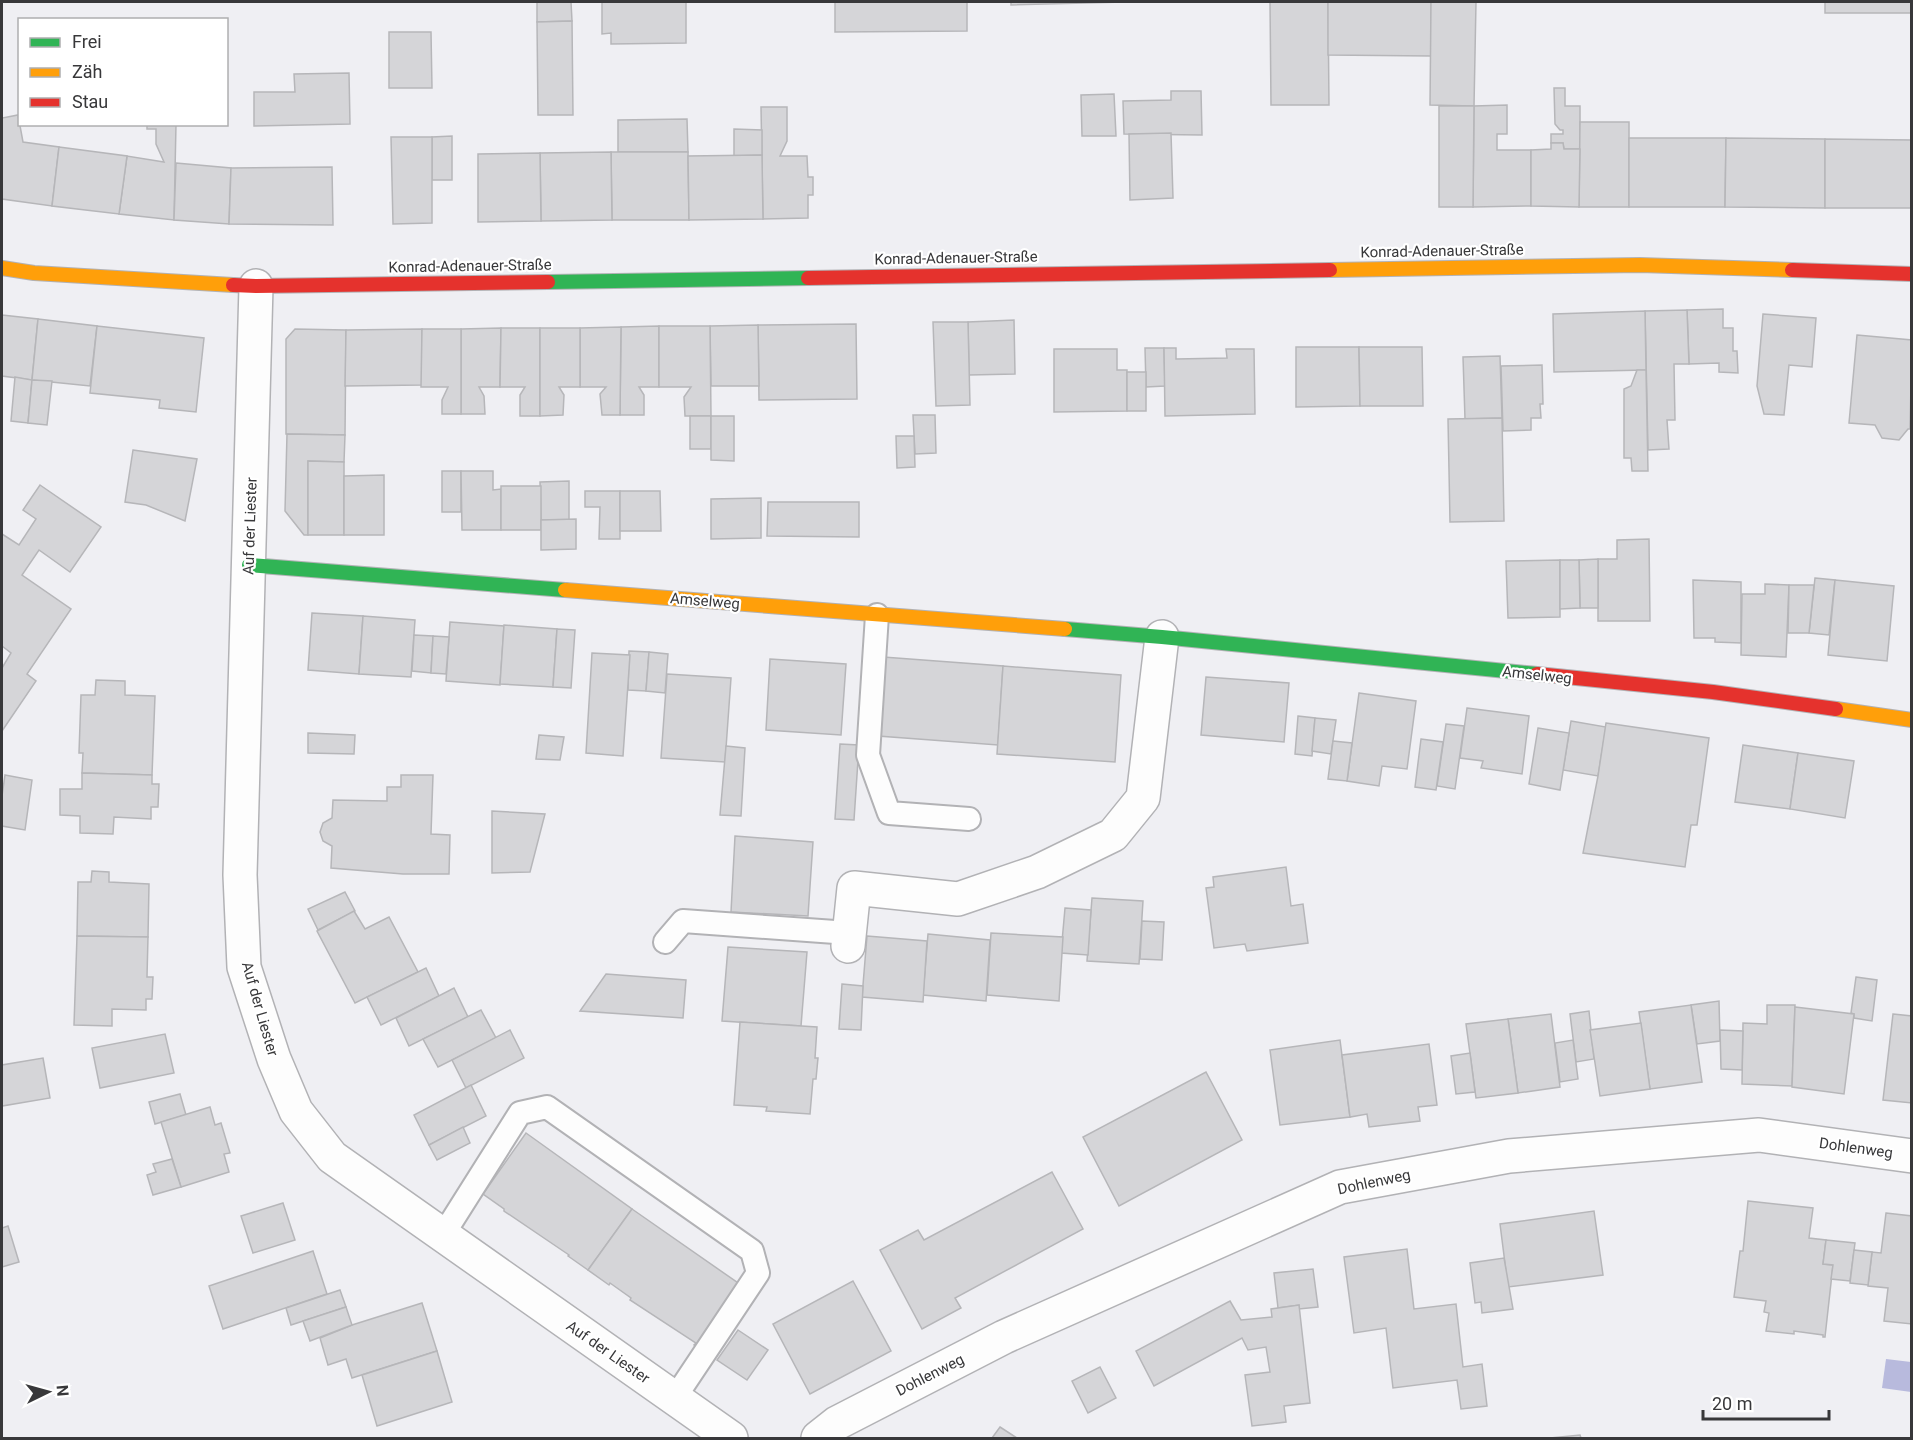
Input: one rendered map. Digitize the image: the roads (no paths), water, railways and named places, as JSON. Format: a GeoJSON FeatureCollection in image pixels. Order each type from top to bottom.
{"type":"FeatureCollection","features":[{"type":"Feature","properties":{"kind":"street","name":"Konrad-Adenauer-Straße"},"geometry":{"type":"LineString","coordinates":[[2,268],[34,273],[256,286],[1640,265],[1911,274]]}},
{"type":"Feature","properties":{"kind":"street","name":"Auf der Liester"},"geometry":{"type":"LineString","coordinates":[[256,286],[240,875],[244,967],[274,1059],[296,1111],[332,1157],[731,1438]]}},
{"type":"Feature","properties":{"kind":"street","name":"Amselweg"},"geometry":{"type":"LineString","coordinates":[[249,565],[1162,637],[1713,692],[1911,720]]}},
{"type":"Feature","properties":{"kind":"street"},"geometry":{"type":"LineString","coordinates":[[848,940],[854,888],[958,899],[1037,872],[1113,835],[1143,798],[1162,637]]}},
{"type":"Feature","properties":{"kind":"street","name":"Dohlenweg"},"geometry":{"type":"LineString","coordinates":[[818,1438],[837,1423],[1004,1337],[1340,1187],[1509,1156],[1759,1135],[1911,1156]]}},
{"type":"Feature","properties":{"kind":"lane"},"geometry":{"type":"LineString","coordinates":[[877,615],[868,755],[888,813],[969,819]]}},
{"type":"Feature","properties":{"kind":"lane"},"geometry":{"type":"LineString","coordinates":[[665,942],[683,921],[848,940]]}},
{"type":"Feature","properties":{"kind":"lane"},"geometry":{"type":"LineString","coordinates":[[443,1235],[520,1113],[546,1107],[752,1251],[758,1273],[674,1399]]}},
{"type":"Feature","properties":{"kind":"water"},"geometry":{"type":"Polygon","coordinates":[[[1886,1359],[1911,1362],[1911,1392],[1882,1388],[1886,1359]]]}}]}
